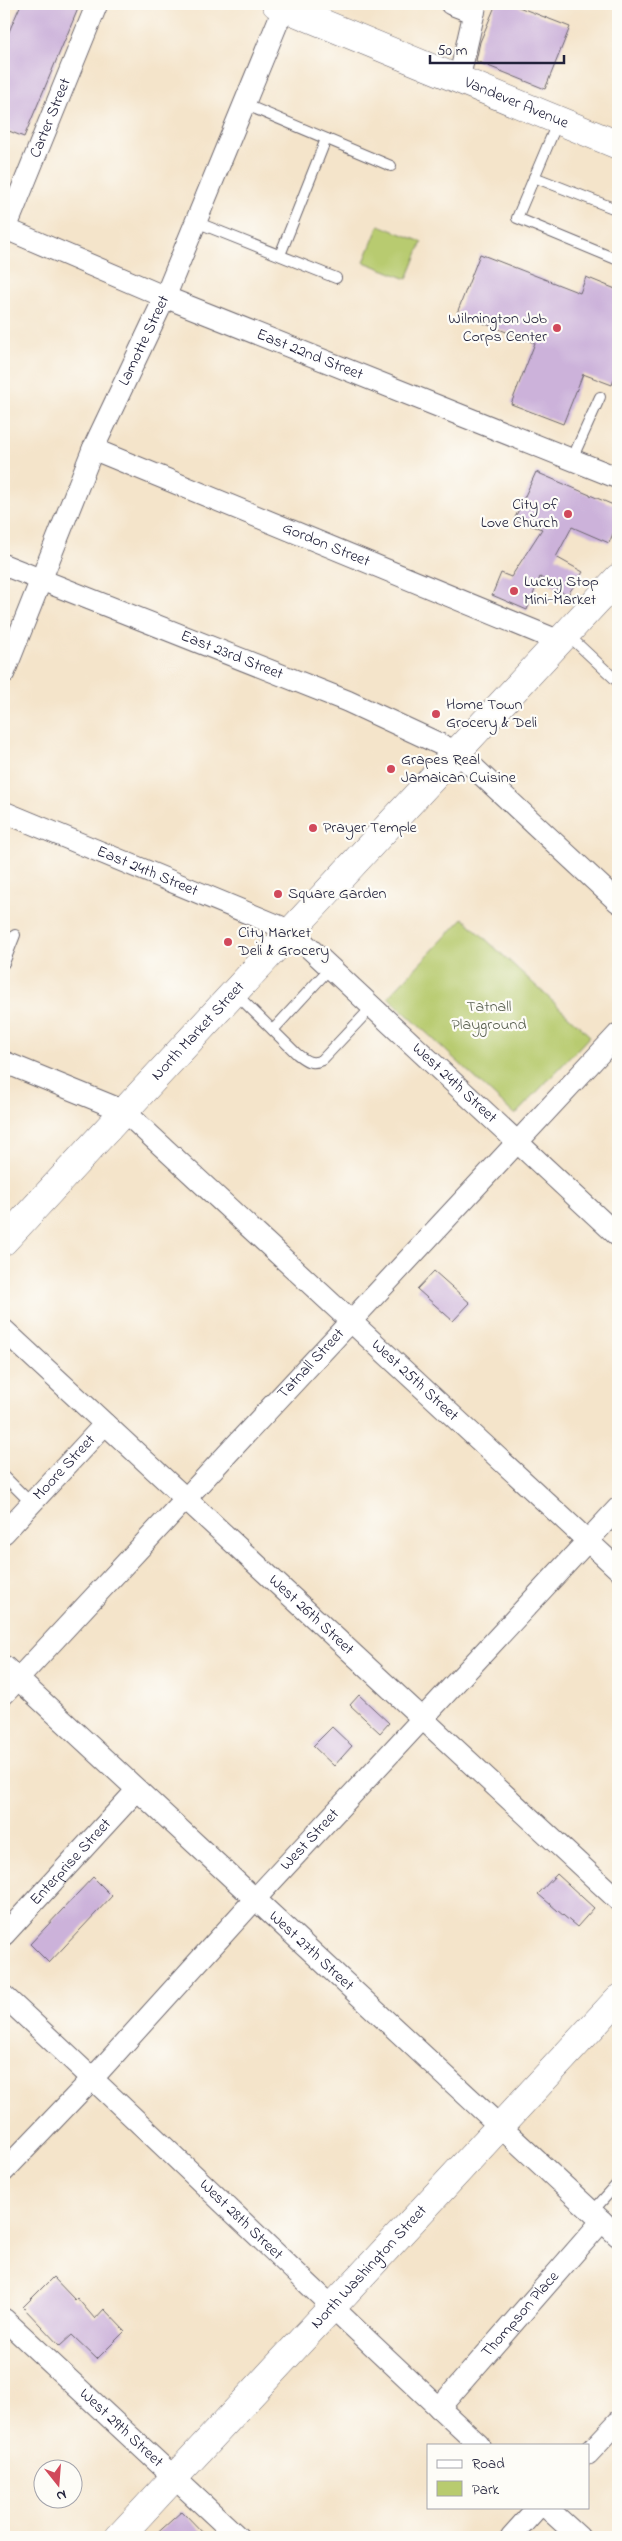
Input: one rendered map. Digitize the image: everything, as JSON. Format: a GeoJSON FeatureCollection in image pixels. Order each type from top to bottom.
{"type":"FeatureCollection","features":[{"type":"Feature","properties":{"kind":"main road","name":"Vandever Avenue"},"geometry":{"type":"LineString","coordinates":[[280,5],[618,145]]}},
{"type":"Feature","properties":{"kind":"main road","name":"North Market Street"},"geometry":{"type":"LineString","coordinates":[[4,1241],[618,578]]}},
{"type":"Feature","properties":{"kind":"main road","name":"North Washington Street"},"geometry":{"type":"LineString","coordinates":[[119,2537],[618,1999]]}},
{"type":"Feature","properties":{"kind":"street","name":"Carter Street"},"geometry":{"type":"LineString","coordinates":[[4,230],[97,4]]}},
{"type":"Feature","properties":{"kind":"street"},"geometry":{"type":"LineString","coordinates":[[451,4],[475,8],[459,79]]}},
{"type":"Feature","properties":{"kind":"street","name":"Lamotte Street"},"geometry":{"type":"LineString","coordinates":[[4,673],[93,449],[165,297],[196,222],[244,104],[280,5]]}},
{"type":"Feature","properties":{"kind":"street","name":"East 22nd Street"},"geometry":{"type":"LineString","coordinates":[[4,230],[165,297],[618,478]]}},
{"type":"Feature","properties":{"kind":"street","name":"Gordon Street"},"geometry":{"type":"LineString","coordinates":[[93,449],[563,638]]}},
{"type":"Feature","properties":{"kind":"street","name":"East 23rd Street"},"geometry":{"type":"LineString","coordinates":[[4,565],[346,701],[457,752],[618,902]]}},
{"type":"Feature","properties":{"kind":"street","name":"East 24th Street"},"geometry":{"type":"LineString","coordinates":[[4,812],[291,931]]}},
{"type":"Feature","properties":{"kind":"street","name":"West 24th Street"},"geometry":{"type":"LineString","coordinates":[[291,931],[618,1236]]}},
{"type":"Feature","properties":{"kind":"street","name":"Tatnall Street"},"geometry":{"type":"LineString","coordinates":[[8,1679],[185,1499],[618,1034]]}},
{"type":"Feature","properties":{"kind":"street"},"geometry":{"type":"LineString","coordinates":[[4,1062],[124,1111]]}},
{"type":"Feature","properties":{"kind":"street","name":"West 25th Street"},"geometry":{"type":"LineString","coordinates":[[124,1111],[352,1320],[618,1569]]}},
{"type":"Feature","properties":{"kind":"street","name":"West 26th Street"},"geometry":{"type":"LineString","coordinates":[[4,1330],[618,1900]]}},
{"type":"Feature","properties":{"kind":"street","name":"Moore Street"},"geometry":{"type":"LineString","coordinates":[[4,1533],[105,1424]]}},
{"type":"Feature","properties":{"kind":"street","name":"West Street"},"geometry":{"type":"LineString","coordinates":[[4,2171],[93,2078],[255,1899],[618,1508]]}},
{"type":"Feature","properties":{"kind":"street","name":"West 27th Street"},"geometry":{"type":"LineString","coordinates":[[8,1679],[137,1790],[618,2236]]}},
{"type":"Feature","properties":{"kind":"street","name":"Enterprise Street"},"geometry":{"type":"LineString","coordinates":[[4,1935],[137,1790]]}},
{"type":"Feature","properties":{"kind":"street","name":"West 28th Street"},"geometry":{"type":"LineString","coordinates":[[4,1996],[93,2078],[331,2308],[478,2444]]}},
{"type":"Feature","properties":{"kind":"street","name":"Thompson Place"},"geometry":{"type":"LineString","coordinates":[[439,2408],[597,2216]]}},
{"type":"Feature","properties":{"kind":"street","name":"West 29th Street"},"geometry":{"type":"LineString","coordinates":[[4,2319],[238,2537]]}},
{"type":"Feature","properties":{"kind":"street"},"geometry":{"type":"LineString","coordinates":[[590,2452],[618,2422]]}},
{"type":"Feature","properties":{"kind":"street"},"geometry":{"type":"LineString","coordinates":[[511,2537],[537,2508]]}},
{"type":"Feature","properties":{"kind":"street"},"geometry":{"type":"LineString","coordinates":[[547,2508],[578,2537]]}},
{"type":"Feature","properties":{"kind":"lane"},"geometry":{"type":"LineString","coordinates":[[244,104],[391,166]]}},
{"type":"Feature","properties":{"kind":"lane"},"geometry":{"type":"LineString","coordinates":[[558,120],[517,218],[618,260]]}},
{"type":"Feature","properties":{"kind":"lane"},"geometry":{"type":"LineString","coordinates":[[280,255],[326,139]]}},
{"type":"Feature","properties":{"kind":"lane"},"geometry":{"type":"LineString","coordinates":[[534,177],[618,210]]}},
{"type":"Feature","properties":{"kind":"lane"},"geometry":{"type":"LineString","coordinates":[[196,222],[336,278]]}},
{"type":"Feature","properties":{"kind":"lane"},"geometry":{"type":"LineString","coordinates":[[572,459],[600,397]]}},
{"type":"Feature","properties":{"kind":"lane"},"geometry":{"type":"LineString","coordinates":[[563,638],[618,682]]}},
{"type":"Feature","properties":{"kind":"lane"},"geometry":{"type":"LineString","coordinates":[[4,963],[15,935]]}},
{"type":"Feature","properties":{"kind":"lane"},"geometry":{"type":"LineString","coordinates":[[273,1030],[330,968]]}},
{"type":"Feature","properties":{"kind":"lane"},"geometry":{"type":"LineString","coordinates":[[234,992],[307,1062],[316,1063],[322,1060],[372,1007]]}},
{"type":"Feature","properties":{"kind":"lane"},"geometry":{"type":"LineString","coordinates":[[4,1476],[31,1503]]}},
{"type":"Feature","properties":{"kind":"lane"},"geometry":{"type":"LineString","coordinates":[[597,2216],[618,2183]]}},
{"type":"Feature","properties":{"kind":"green space"},"geometry":{"type":"Polygon","coordinates":[[[379,225],[422,242],[407,279],[364,262],[379,225]]]}},
{"type":"Feature","properties":{"kind":"green space","name":"Tatnall Playground"},"geometry":{"type":"Polygon","coordinates":[[[463,918],[590,1036],[515,1115],[388,997],[463,918]]]}},
{"type":"Feature","properties":{"kind":"building"},"geometry":{"type":"Polygon","coordinates":[[[21,4],[80,4],[24,137],[4,129],[4,43],[21,4]]]}},
{"type":"Feature","properties":{"kind":"building"},"geometry":{"type":"Polygon","coordinates":[[[496,4],[511,4],[570,27],[545,89],[476,61],[480,42],[496,4]]]}},
{"type":"Feature","properties":{"kind":"building","name":"Wilmington Job Corps Center"},"geometry":{"type":"Polygon","coordinates":[[[480,254],[580,293],[586,277],[618,290],[618,369],[612,385],[583,374],[563,424],[511,404],[535,343],[457,313],[480,254]]]}},
{"type":"Feature","properties":{"kind":"building"},"geometry":{"type":"Polygon","coordinates":[[[536,472],[618,507],[618,522],[609,543],[572,527],[556,557],[583,572],[567,596],[540,577],[527,610],[492,595],[501,573],[511,577],[542,529],[514,520],[536,472]]]}},
{"type":"Feature","properties":{"kind":"building"},"geometry":{"type":"Polygon","coordinates":[[[434,1271],[470,1303],[453,1321],[417,1289],[434,1271]]]}},
{"type":"Feature","properties":{"kind":"building"},"geometry":{"type":"Polygon","coordinates":[[[359,1695],[389,1723],[380,1733],[350,1705],[359,1695]]]}},
{"type":"Feature","properties":{"kind":"building"},"geometry":{"type":"Polygon","coordinates":[[[332,1727],[352,1746],[334,1766],[313,1746],[332,1727]]]}},
{"type":"Feature","properties":{"kind":"building"},"geometry":{"type":"Polygon","coordinates":[[[557,1874],[594,1908],[577,1927],[538,1894],[557,1874]]]}},
{"type":"Feature","properties":{"kind":"building"},"geometry":{"type":"Polygon","coordinates":[[[93,1877],[112,1896],[49,1963],[30,1944],[93,1877]]]}},
{"type":"Feature","properties":{"kind":"building"},"geometry":{"type":"Polygon","coordinates":[[[53,2277],[75,2300],[77,2298],[95,2319],[104,2309],[125,2331],[97,2359],[72,2335],[60,2346],[23,2307],[53,2277]]]}},
{"type":"Feature","properties":{"kind":"building"},"geometry":{"type":"Polygon","coordinates":[[[182,2511],[207,2537],[153,2537],[182,2511]]]}},
{"type":"Feature","properties":{"kind":"place","name":"Wilmington Job Corps Center"},"geometry":{"type":"Point","coordinates":[557,328]}},
{"type":"Feature","properties":{"kind":"place","name":"City of Love Church"},"geometry":{"type":"Point","coordinates":[568,514]}},
{"type":"Feature","properties":{"kind":"place","name":"Lucky Stop Mini-Market"},"geometry":{"type":"Point","coordinates":[514,591]}},
{"type":"Feature","properties":{"kind":"place","name":"Home Town Grocery & Deli"},"geometry":{"type":"Point","coordinates":[436,714]}},
{"type":"Feature","properties":{"kind":"place","name":"Grapes Real Jamaican Cuisine"},"geometry":{"type":"Point","coordinates":[391,769]}},
{"type":"Feature","properties":{"kind":"place","name":"Prayer Temple"},"geometry":{"type":"Point","coordinates":[313,828]}},
{"type":"Feature","properties":{"kind":"place","name":"Square Garden"},"geometry":{"type":"Point","coordinates":[278,894]}},
{"type":"Feature","properties":{"kind":"place","name":"City Market Deli & Grocery"},"geometry":{"type":"Point","coordinates":[228,942]}}]}
